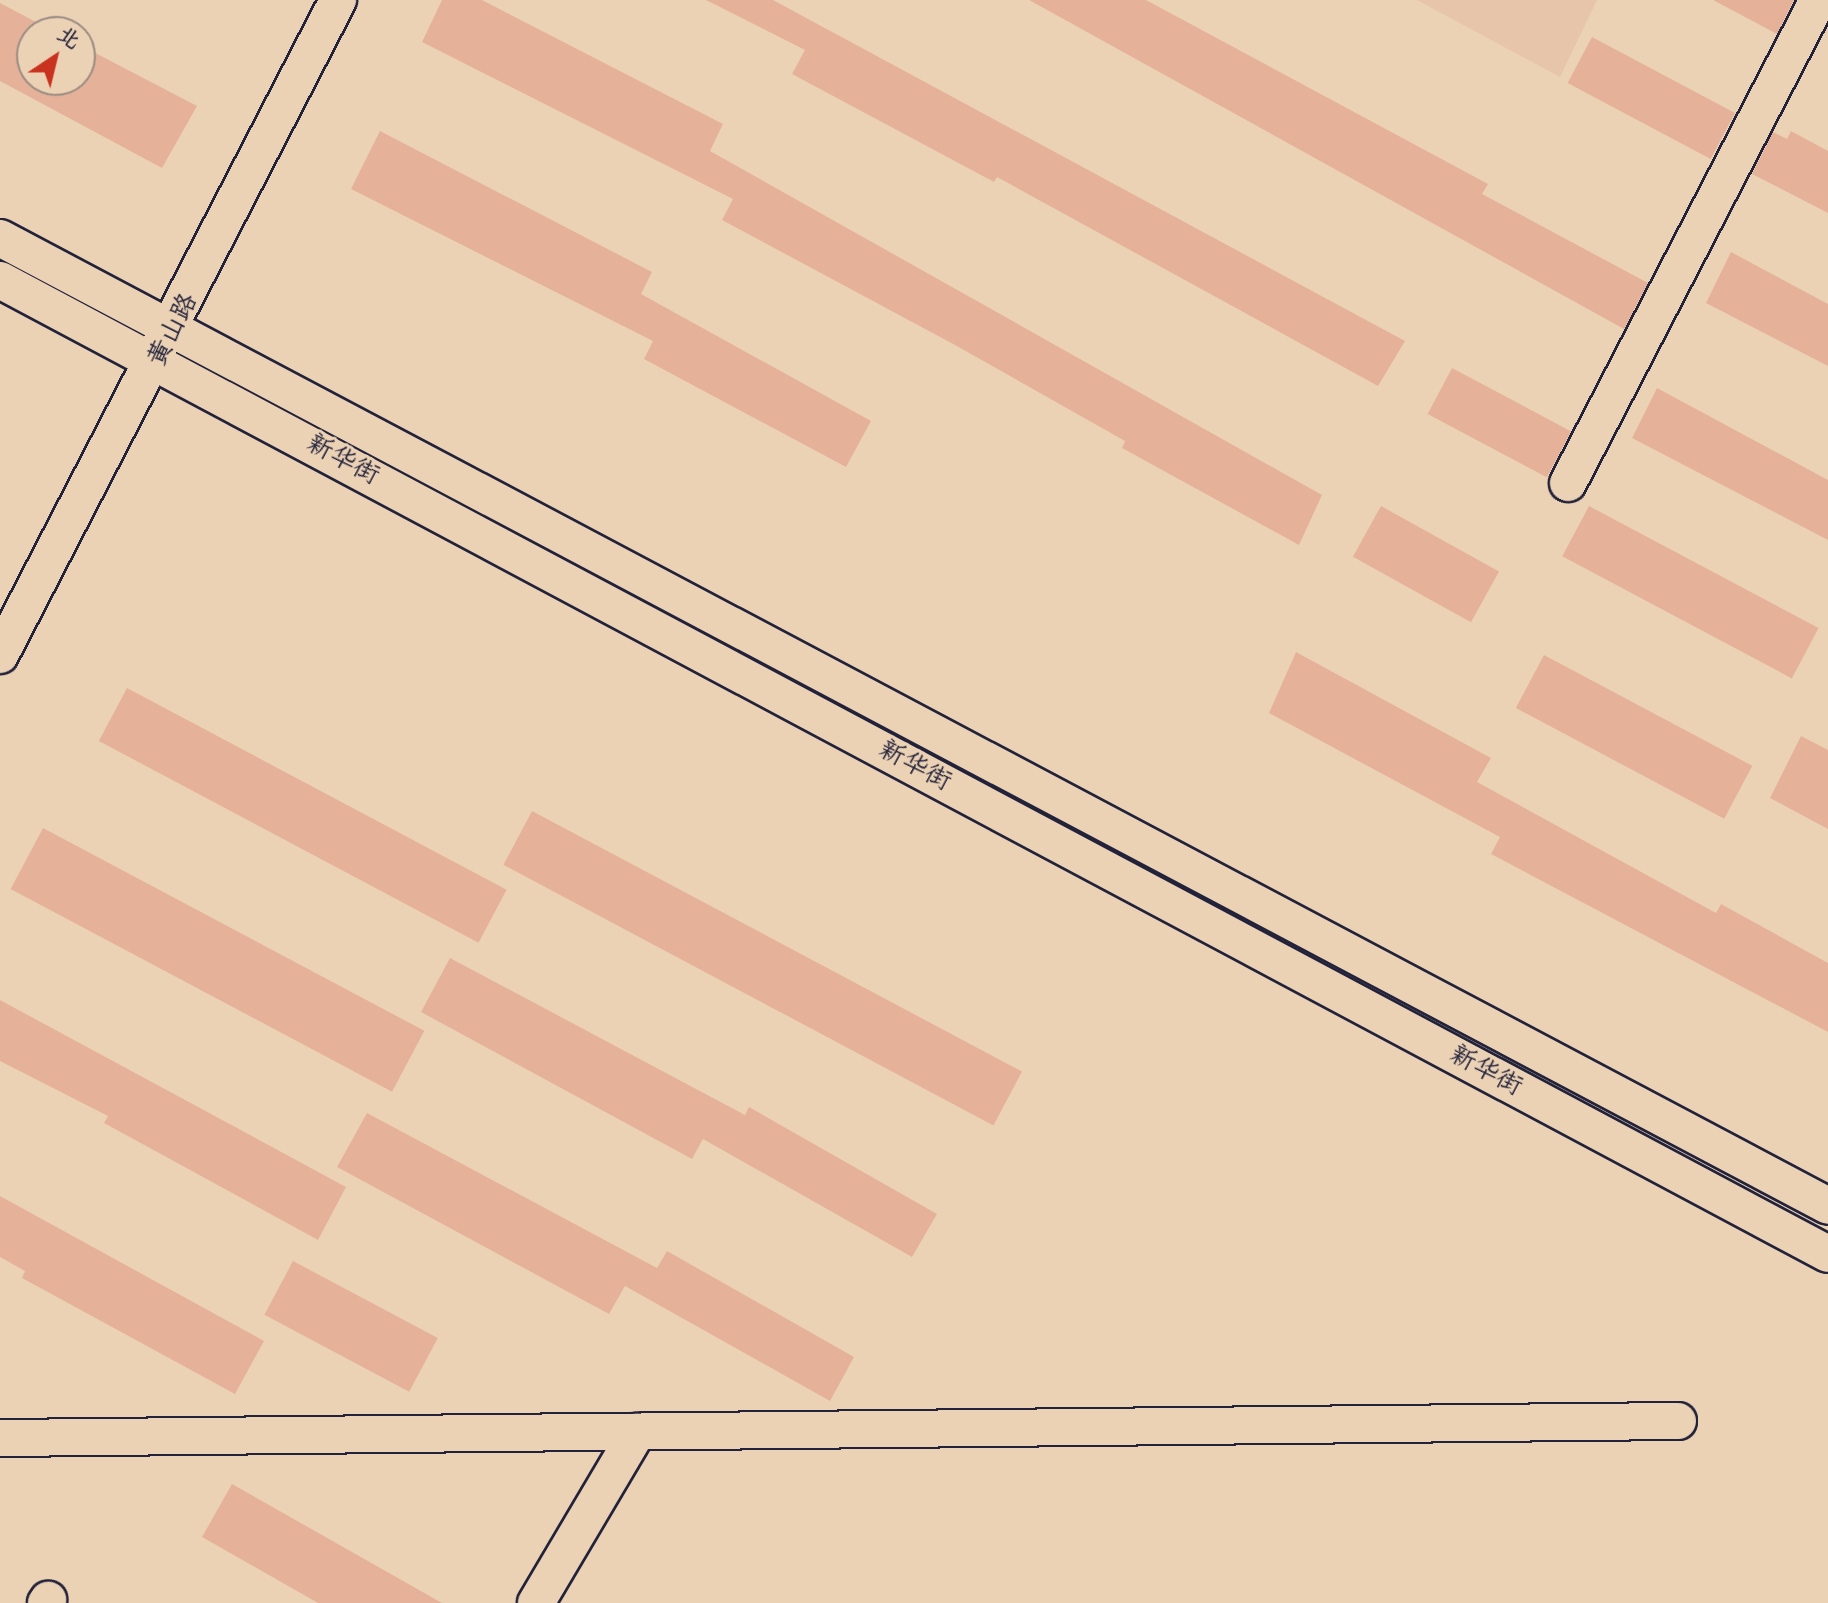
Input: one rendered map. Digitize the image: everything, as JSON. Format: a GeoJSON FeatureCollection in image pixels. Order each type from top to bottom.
{"type":"FeatureCollection","features":[{"type":"Feature","properties":{"kind":"street","name":"黄山路"},"geometry":{"type":"LineString","coordinates":[[0,655],[157,361],[338,0]]}},
{"type":"Feature","properties":{"kind":"street"},"geometry":{"type":"LineString","coordinates":[[1568,483],[1818,0]]}},
{"type":"Feature","properties":{"kind":"street","name":"新华街"},"geometry":{"type":"LineString","coordinates":[[0,238],[1828,1206]]}},
{"type":"Feature","properties":{"kind":"street","name":"新华街"},"geometry":{"type":"LineString","coordinates":[[0,280],[1828,1254]]}},
{"type":"Feature","properties":{"kind":"street"},"geometry":{"type":"LineString","coordinates":[[0,1438],[1678,1421]]}},
{"type":"Feature","properties":{"kind":"street"},"geometry":{"type":"LineString","coordinates":[[536,1603],[637,1432]]}},
{"type":"Feature","properties":{"kind":"shaded area"},"geometry":{"type":"Polygon","coordinates":[[[1417,0],[1597,0],[1560,77],[1417,0]]]}},
{"type":"Feature","properties":{"kind":"building"},"geometry":{"type":"Polygon","coordinates":[[[442,0],[482,0],[723,124],[710,151],[1322,495],[1299,545],[1122,448],[1125,441],[955,345],[722,220],[733,199],[422,42],[442,0]]]}},
{"type":"Feature","properties":{"kind":"building"},"geometry":{"type":"Polygon","coordinates":[[[706,0],[773,0],[1405,341],[1378,386],[997,177],[994,182],[792,74],[805,50],[706,0]]]}},
{"type":"Feature","properties":{"kind":"building"},"geometry":{"type":"Polygon","coordinates":[[[1029,0],[1146,0],[1488,184],[1482,194],[1648,283],[1624,329],[1029,0]]]}},
{"type":"Feature","properties":{"kind":"building"},"geometry":{"type":"Polygon","coordinates":[[[1713,0],[1794,0],[1777,34],[1713,0]]]}},
{"type":"Feature","properties":{"kind":"building"},"geometry":{"type":"Polygon","coordinates":[[[0,3],[25,16],[16,16],[16,90],[0,81],[0,3]]]}},
{"type":"Feature","properties":{"kind":"building"},"geometry":{"type":"Polygon","coordinates":[[[1592,37],[1735,113],[1711,159],[1568,83],[1592,37]]]}},
{"type":"Feature","properties":{"kind":"building"},"geometry":{"type":"Polygon","coordinates":[[[96,53],[197,106],[162,168],[28,96],[96,96],[96,53]]]}},
{"type":"Feature","properties":{"kind":"building"},"geometry":{"type":"Polygon","coordinates":[[[380,131],[652,272],[641,294],[871,421],[846,467],[644,359],[653,341],[351,189],[380,131]]]}},
{"type":"Feature","properties":{"kind":"building"},"geometry":{"type":"Polygon","coordinates":[[[1791,131],[1828,151],[1828,213],[1752,174],[1773,132],[1787,139],[1791,131]]]}},
{"type":"Feature","properties":{"kind":"building"},"geometry":{"type":"Polygon","coordinates":[[[1731,252],[1828,304],[1828,366],[1706,303],[1731,252]]]}},
{"type":"Feature","properties":{"kind":"building"},"geometry":{"type":"Polygon","coordinates":[[[1452,368],[1571,431],[1547,477],[1428,414],[1452,368]]]}},
{"type":"Feature","properties":{"kind":"building"},"geometry":{"type":"Polygon","coordinates":[[[1657,388],[1828,480],[1828,540],[1632,438],[1657,388]]]}},
{"type":"Feature","properties":{"kind":"building"},"geometry":{"type":"Polygon","coordinates":[[[1381,506],[1499,571],[1471,622],[1353,557],[1381,506]]]}},
{"type":"Feature","properties":{"kind":"building"},"geometry":{"type":"Polygon","coordinates":[[[1589,506],[1819,628],[1792,678],[1562,556],[1589,506]]]}},
{"type":"Feature","properties":{"kind":"building"},"geometry":{"type":"Polygon","coordinates":[[[1296,652],[1491,758],[1477,782],[1716,913],[1721,904],[1828,963],[1828,1032],[1491,854],[1500,837],[1269,713],[1296,652]]]}},
{"type":"Feature","properties":{"kind":"building"},"geometry":{"type":"Polygon","coordinates":[[[1544,655],[1752,766],[1724,819],[1516,708],[1544,655]]]}},
{"type":"Feature","properties":{"kind":"building"},"geometry":{"type":"Polygon","coordinates":[[[127,688],[507,890],[478,943],[99,741],[127,688]]]}},
{"type":"Feature","properties":{"kind":"building"},"geometry":{"type":"Polygon","coordinates":[[[1801,736],[1828,750],[1828,829],[1770,798],[1801,736]]]}},
{"type":"Feature","properties":{"kind":"building"},"geometry":{"type":"Polygon","coordinates":[[[532,811],[1022,1072],[993,1125],[503,865],[532,811]]]}},
{"type":"Feature","properties":{"kind":"building"},"geometry":{"type":"Polygon","coordinates":[[[43,828],[424,1031],[392,1092],[11,889],[43,828]]]}},
{"type":"Feature","properties":{"kind":"building"},"geometry":{"type":"Polygon","coordinates":[[[450,958],[745,1115],[749,1107],[937,1214],[912,1257],[703,1139],[692,1159],[421,1012],[450,958]]]}},
{"type":"Feature","properties":{"kind":"building"},"geometry":{"type":"Polygon","coordinates":[[[0,1000],[346,1187],[318,1240],[104,1123],[108,1116],[0,1061],[0,1000]]]}},
{"type":"Feature","properties":{"kind":"building"},"geometry":{"type":"Polygon","coordinates":[[[367,1113],[657,1268],[667,1251],[854,1357],[830,1401],[625,1286],[609,1314],[337,1167],[367,1113]]]}},
{"type":"Feature","properties":{"kind":"building"},"geometry":{"type":"Polygon","coordinates":[[[0,1196],[264,1341],[235,1394],[22,1278],[25,1271],[0,1257],[0,1196]]]}},
{"type":"Feature","properties":{"kind":"building"},"geometry":{"type":"Polygon","coordinates":[[[293,1261],[438,1338],[409,1392],[264,1315],[293,1261]]]}},
{"type":"Feature","properties":{"kind":"building"},"geometry":{"type":"Polygon","coordinates":[[[232,1484],[442,1603],[318,1603],[202,1537],[232,1484]]]}}]}
